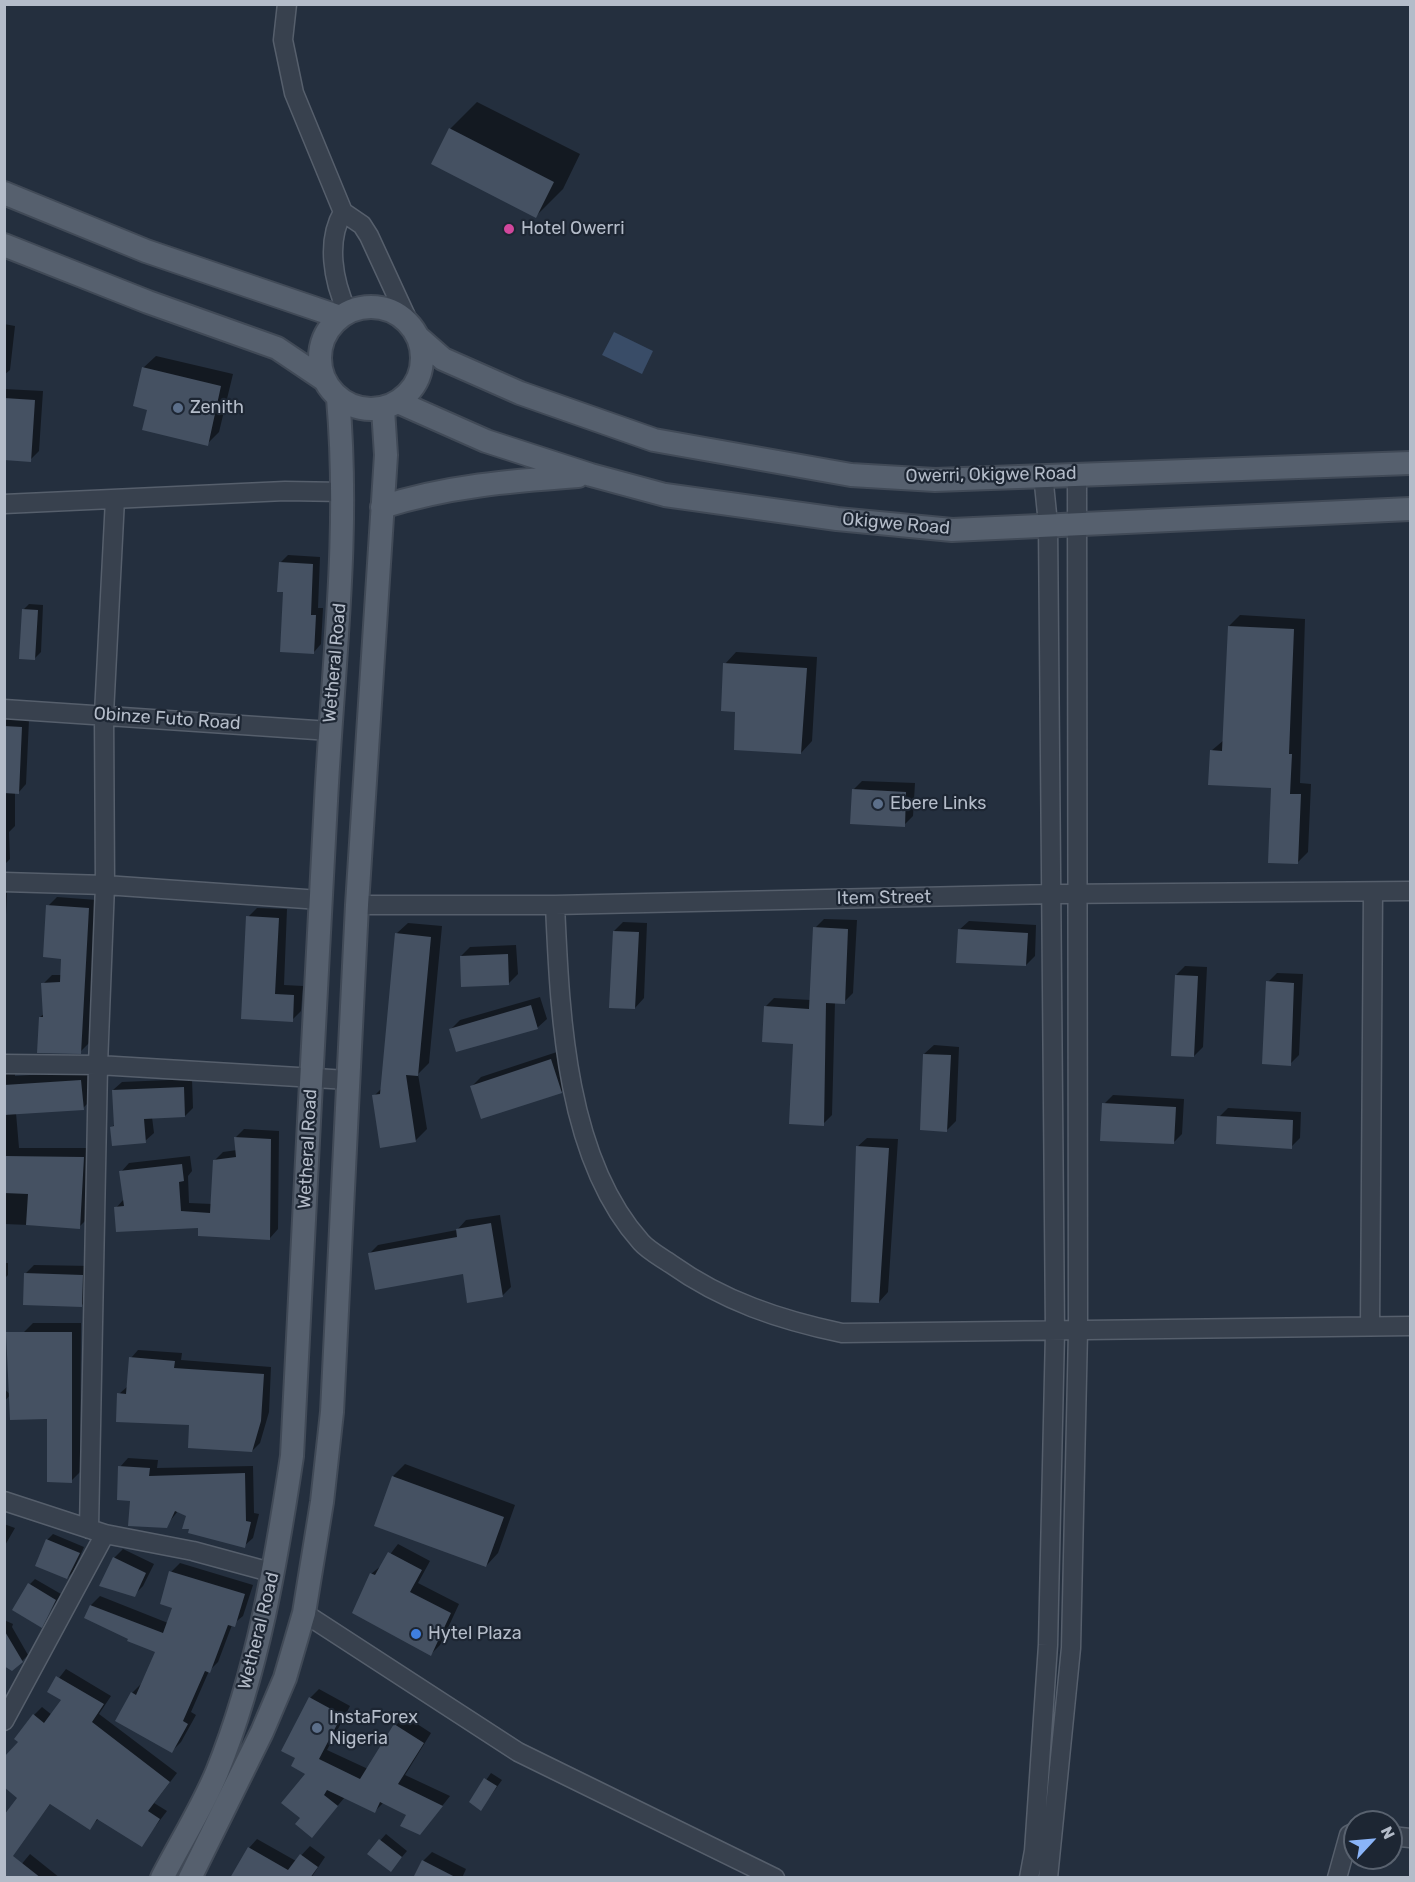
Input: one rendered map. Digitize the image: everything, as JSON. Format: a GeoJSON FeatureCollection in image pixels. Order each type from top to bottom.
{"type":"FeatureCollection","features":[{"type":"Feature","properties":{"kind":"main road"},"geometry":{"type":"LineString","coordinates":[[4,193],[147,251],[343,314]]}},
{"type":"Feature","properties":{"kind":"main road"},"geometry":{"type":"LineString","coordinates":[[4,245],[148,302],[277,348],[323,379],[338,398],[351,406],[367,410],[391,406],[411,391],[420,376],[423,358],[414,331],[391,311],[368,306],[343,314],[327,332],[320,352],[323,379]]}},
{"type":"Feature","properties":{"kind":"main road","name":"Owerri, Okigwe Road"},"geometry":{"type":"LineString","coordinates":[[414,331],[443,359],[520,393],[654,440],[851,475],[935,480],[1043,474],[1410,463]]}},
{"type":"Feature","properties":{"kind":"main road","name":"Wetheral Road"},"geometry":{"type":"LineString","coordinates":[[162,1878],[216,1772],[242,1696],[274,1573],[292,1456],[320,900],[342,580],[344,492],[338,398]]}},
{"type":"Feature","properties":{"kind":"main road","name":"Okigwe Road"},"geometry":{"type":"LineString","coordinates":[[391,406],[486,441],[591,475],[665,495],[837,519],[952,530],[1410,509]]}},
{"type":"Feature","properties":{"kind":"main road","name":"Wetheral Road"},"geometry":{"type":"LineString","coordinates":[[190,1878],[213,1834],[285,1678],[304,1613],[322,1502],[332,1412],[357,905],[382,507],[391,406]]}},
{"type":"Feature","properties":{"kind":"main road"},"geometry":{"type":"LineString","coordinates":[[382,507],[424,493],[494,482],[591,475]]}},
{"type":"Feature","properties":{"kind":"street"},"geometry":{"type":"LineString","coordinates":[[287,4],[283,40],[294,93],[343,212],[362,225],[369,236],[414,331]]}},
{"type":"Feature","properties":{"kind":"street"},"geometry":{"type":"LineString","coordinates":[[343,212],[334,227],[333,240],[336,280],[343,314]]}},
{"type":"Feature","properties":{"kind":"street"},"geometry":{"type":"LineString","coordinates":[[1048,1878],[1071,1648],[1078,1331],[1077,473]]}},
{"type":"Feature","properties":{"kind":"street"},"geometry":{"type":"LineString","coordinates":[[1029,1878],[1034,1851],[1048,1645],[1056,1332],[1048,524],[1043,474]]}},
{"type":"Feature","properties":{"kind":"street"},"geometry":{"type":"LineString","coordinates":[[4,504],[285,491],[344,492]]}},
{"type":"Feature","properties":{"kind":"street"},"geometry":{"type":"LineString","coordinates":[[4,1720],[97,1532],[98,1065],[105,885],[104,714],[115,499]]}},
{"type":"Feature","properties":{"kind":"street","name":"Obinze Futo Road"},"geometry":{"type":"LineString","coordinates":[[4,709],[330,731]]}},
{"type":"Feature","properties":{"kind":"street"},"geometry":{"type":"LineString","coordinates":[[4,882],[105,885],[320,900]]}},
{"type":"Feature","properties":{"kind":"street","name":"Item Street"},"geometry":{"type":"LineString","coordinates":[[357,905],[555,905],[1053,894],[1410,891]]}},
{"type":"Feature","properties":{"kind":"street"},"geometry":{"type":"LineString","coordinates":[[1370,1326],[1373,893]]}},
{"type":"Feature","properties":{"kind":"street"},"geometry":{"type":"LineString","coordinates":[[555,905],[561,1018],[584,1136],[607,1195],[642,1244],[721,1296],[790,1322],[832,1331],[884,1334],[1410,1326]]}},
{"type":"Feature","properties":{"kind":"street"},"geometry":{"type":"LineString","coordinates":[[4,1064],[98,1065],[348,1080]]}},
{"type":"Feature","properties":{"kind":"street"},"geometry":{"type":"LineString","coordinates":[[4,1502],[97,1532],[193,1551],[274,1573]]}},
{"type":"Feature","properties":{"kind":"street"},"geometry":{"type":"LineString","coordinates":[[304,1613],[518,1752],[770,1876]]}},
{"type":"Feature","properties":{"kind":"street"},"geometry":{"type":"LineString","coordinates":[[1337,1878],[1343,1856]]}},
{"type":"Feature","properties":{"kind":"water"},"geometry":{"type":"Polygon","coordinates":[[[614,332],[653,351],[642,374],[602,355],[614,332]]]}},
{"type":"Feature","properties":{"kind":"building"},"geometry":{"type":"Polygon","coordinates":[[[449,128],[554,182],[536,218],[431,164],[449,128]]]}},
{"type":"Feature","properties":{"kind":"building","name":"Zenith"},"geometry":{"type":"Polygon","coordinates":[[[142,367],[221,386],[208,446],[142,430],[147,410],[133,406],[142,367]]]}},
{"type":"Feature","properties":{"kind":"building"},"geometry":{"type":"Polygon","coordinates":[[[4,398],[35,400],[31,462],[4,460],[4,398]]]}},
{"type":"Feature","properties":{"kind":"building"},"geometry":{"type":"Polygon","coordinates":[[[279,562],[313,564],[311,615],[316,615],[314,654],[280,652],[283,592],[277,592],[279,562]]]}},
{"type":"Feature","properties":{"kind":"building"},"geometry":{"type":"Polygon","coordinates":[[[22,609],[38,610],[35,660],[19,659],[22,609]]]}},
{"type":"Feature","properties":{"kind":"building"},"geometry":{"type":"Polygon","coordinates":[[[1228,626],[1294,629],[1289,754],[1292,754],[1290,794],[1301,794],[1298,864],[1268,863],[1271,788],[1208,785],[1210,750],[1222,751],[1228,626]]]}},
{"type":"Feature","properties":{"kind":"building"},"geometry":{"type":"Polygon","coordinates":[[[723,663],[807,668],[801,754],[734,750],[735,712],[721,711],[723,663]]]}},
{"type":"Feature","properties":{"kind":"building"},"geometry":{"type":"Polygon","coordinates":[[[4,726],[22,727],[19,794],[4,793],[4,726]]]}},
{"type":"Feature","properties":{"kind":"building"},"geometry":{"type":"Polygon","coordinates":[[[852,789],[906,792],[905,827],[850,824],[852,789]]]}},
{"type":"Feature","properties":{"kind":"building"},"geometry":{"type":"Polygon","coordinates":[[[46,905],[89,908],[81,1054],[37,1053],[39,1017],[43,1017],[41,983],[60,982],[61,959],[43,957],[46,905]]]}},
{"type":"Feature","properties":{"kind":"building"},"geometry":{"type":"Polygon","coordinates":[[[246,916],[279,918],[275,994],[294,995],[293,1022],[241,1019],[246,916]]]}},
{"type":"Feature","properties":{"kind":"building"},"geometry":{"type":"Polygon","coordinates":[[[813,927],[848,929],[845,1004],[826,1003],[824,1126],[789,1124],[793,1044],[762,1042],[764,1006],[809,1009],[813,927]]]}},
{"type":"Feature","properties":{"kind":"building"},"geometry":{"type":"Polygon","coordinates":[[[958,929],[1028,933],[1026,966],[956,963],[958,929]]]}},
{"type":"Feature","properties":{"kind":"building"},"geometry":{"type":"Polygon","coordinates":[[[613,931],[639,932],[635,1009],[609,1008],[613,931]]]}},
{"type":"Feature","properties":{"kind":"building"},"geometry":{"type":"Polygon","coordinates":[[[395,933],[431,937],[418,1076],[406,1075],[416,1142],[380,1148],[372,1095],[380,1094],[395,933]]]}},
{"type":"Feature","properties":{"kind":"building"},"geometry":{"type":"Polygon","coordinates":[[[508,954],[509,985],[461,987],[460,956],[508,954]]]}},
{"type":"Feature","properties":{"kind":"building"},"geometry":{"type":"Polygon","coordinates":[[[1175,975],[1198,976],[1194,1057],[1171,1056],[1175,975]]]}},
{"type":"Feature","properties":{"kind":"building"},"geometry":{"type":"Polygon","coordinates":[[[1266,981],[1294,983],[1291,1066],[1262,1064],[1266,981]]]}},
{"type":"Feature","properties":{"kind":"building"},"geometry":{"type":"Polygon","coordinates":[[[531,1005],[538,1029],[456,1052],[449,1029],[531,1005]]]}},
{"type":"Feature","properties":{"kind":"building"},"geometry":{"type":"Polygon","coordinates":[[[923,1054],[951,1055],[947,1132],[920,1130],[923,1054]]]}},
{"type":"Feature","properties":{"kind":"building"},"geometry":{"type":"Polygon","coordinates":[[[551,1059],[562,1093],[481,1119],[470,1086],[551,1059]]]}},
{"type":"Feature","properties":{"kind":"building"},"geometry":{"type":"Polygon","coordinates":[[[81,1080],[84,1110],[4,1115],[4,1085],[81,1080]]]}},
{"type":"Feature","properties":{"kind":"building"},"geometry":{"type":"Polygon","coordinates":[[[184,1087],[185,1117],[144,1119],[146,1143],[112,1146],[110,1127],[114,1126],[112,1090],[184,1087]]]}},
{"type":"Feature","properties":{"kind":"building"},"geometry":{"type":"Polygon","coordinates":[[[1102,1103],[1176,1107],[1174,1144],[1100,1141],[1102,1103]]]}},
{"type":"Feature","properties":{"kind":"building"},"geometry":{"type":"Polygon","coordinates":[[[1217,1116],[1293,1120],[1292,1149],[1216,1144],[1217,1116]]]}},
{"type":"Feature","properties":{"kind":"building"},"geometry":{"type":"Polygon","coordinates":[[[234,1137],[271,1139],[270,1240],[198,1236],[198,1228],[116,1232],[114,1207],[124,1206],[119,1171],[182,1164],[184,1181],[179,1182],[181,1211],[210,1213],[213,1160],[236,1157],[234,1137]]]}},
{"type":"Feature","properties":{"kind":"building"},"geometry":{"type":"Polygon","coordinates":[[[856,1146],[889,1148],[879,1303],[851,1302],[856,1146]]]}},
{"type":"Feature","properties":{"kind":"building"},"geometry":{"type":"Polygon","coordinates":[[[4,1156],[84,1157],[80,1229],[26,1225],[28,1194],[4,1193],[4,1156]]]}},
{"type":"Feature","properties":{"kind":"building"},"geometry":{"type":"Polygon","coordinates":[[[491,1223],[503,1297],[467,1303],[463,1274],[375,1290],[368,1253],[457,1237],[456,1229],[491,1223]]]}},
{"type":"Feature","properties":{"kind":"building"},"geometry":{"type":"Polygon","coordinates":[[[24,1273],[83,1275],[82,1307],[23,1305],[24,1273]]]}},
{"type":"Feature","properties":{"kind":"building"},"geometry":{"type":"Polygon","coordinates":[[[6,1332],[72,1332],[72,1483],[47,1482],[47,1419],[10,1420],[6,1332]]]}},
{"type":"Feature","properties":{"kind":"building"},"geometry":{"type":"Polygon","coordinates":[[[129,1357],[175,1361],[174,1368],[264,1374],[261,1421],[252,1452],[188,1448],[189,1425],[116,1422],[117,1393],[126,1394],[129,1357]]]}},
{"type":"Feature","properties":{"kind":"building"},"geometry":{"type":"Polygon","coordinates":[[[118,1466],[150,1468],[149,1476],[245,1473],[246,1521],[251,1522],[245,1548],[188,1533],[189,1529],[182,1529],[186,1516],[175,1511],[167,1528],[128,1526],[130,1501],[117,1500],[118,1466]]]}},
{"type":"Feature","properties":{"kind":"building"},"geometry":{"type":"Polygon","coordinates":[[[392,1476],[504,1517],[486,1567],[374,1526],[392,1476]]]}},
{"type":"Feature","properties":{"kind":"building"},"geometry":{"type":"Polygon","coordinates":[[[46,1539],[80,1553],[67,1579],[35,1566],[46,1539]]]}},
{"type":"Feature","properties":{"kind":"building","name":"Hytel Plaza"},"geometry":{"type":"Polygon","coordinates":[[[388,1552],[422,1570],[410,1592],[451,1613],[431,1656],[352,1613],[370,1573],[375,1575],[388,1552]]]}},
{"type":"Feature","properties":{"kind":"building"},"geometry":{"type":"Polygon","coordinates":[[[113,1557],[146,1573],[135,1597],[99,1586],[113,1557]]]}},
{"type":"Feature","properties":{"kind":"building"},"geometry":{"type":"Polygon","coordinates":[[[169,1571],[245,1594],[235,1627],[228,1625],[210,1673],[205,1671],[183,1721],[188,1724],[172,1753],[115,1721],[131,1692],[136,1695],[155,1652],[127,1641],[128,1639],[84,1618],[90,1605],[163,1633],[172,1608],[160,1604],[169,1571]]]}},
{"type":"Feature","properties":{"kind":"building"},"geometry":{"type":"Polygon","coordinates":[[[28,1583],[56,1600],[42,1628],[12,1610],[28,1583]]]}},
{"type":"Feature","properties":{"kind":"building"},"geometry":{"type":"Polygon","coordinates":[[[4,1630],[23,1662],[12,1671],[4,1666],[4,1630]]]}},
{"type":"Feature","properties":{"kind":"building"},"geometry":{"type":"Polygon","coordinates":[[[56,1676],[104,1704],[92,1722],[170,1782],[148,1811],[160,1819],[142,1847],[97,1819],[90,1830],[50,1804],[13,1856],[41,1878],[4,1878],[4,1815],[17,1798],[4,1787],[4,1757],[18,1742],[14,1739],[33,1714],[44,1723],[61,1700],[47,1692],[56,1676]]]}},
{"type":"Feature","properties":{"kind":"building"},"geometry":{"type":"Polygon","coordinates":[[[309,1697],[342,1715],[319,1759],[360,1779],[394,1724],[424,1743],[398,1784],[443,1806],[420,1835],[400,1826],[406,1815],[380,1802],[375,1813],[327,1790],[324,1795],[338,1806],[312,1838],[295,1824],[300,1818],[281,1803],[305,1774],[291,1766],[295,1758],[281,1751],[309,1697]]]}},
{"type":"Feature","properties":{"kind":"building"},"geometry":{"type":"Polygon","coordinates":[[[484,1778],[497,1786],[481,1811],[469,1802],[484,1778]]]}},
{"type":"Feature","properties":{"kind":"building"},"geometry":{"type":"Polygon","coordinates":[[[379,1839],[402,1857],[391,1872],[367,1854],[379,1839]]]}},
{"type":"Feature","properties":{"kind":"building"},"geometry":{"type":"Polygon","coordinates":[[[248,1847],[288,1870],[300,1854],[318,1867],[310,1878],[230,1878],[248,1847]]]}},
{"type":"Feature","properties":{"kind":"building"},"geometry":{"type":"Polygon","coordinates":[[[422,1860],[457,1878],[413,1878],[422,1860]]]}},
{"type":"Feature","properties":{"kind":"place","name":"Hotel Owerri"},"geometry":{"type":"Point","coordinates":[509,229]}},
{"type":"Feature","properties":{"kind":"place","name":"Zenith"},"geometry":{"type":"Point","coordinates":[178,408]}},
{"type":"Feature","properties":{"kind":"place","name":"Ebere Links"},"geometry":{"type":"Point","coordinates":[878,804]}},
{"type":"Feature","properties":{"kind":"place","name":"Hytel Plaza"},"geometry":{"type":"Point","coordinates":[416,1634]}},
{"type":"Feature","properties":{"kind":"place","name":"InstaForex Nigeria"},"geometry":{"type":"Point","coordinates":[317,1728]}}]}
